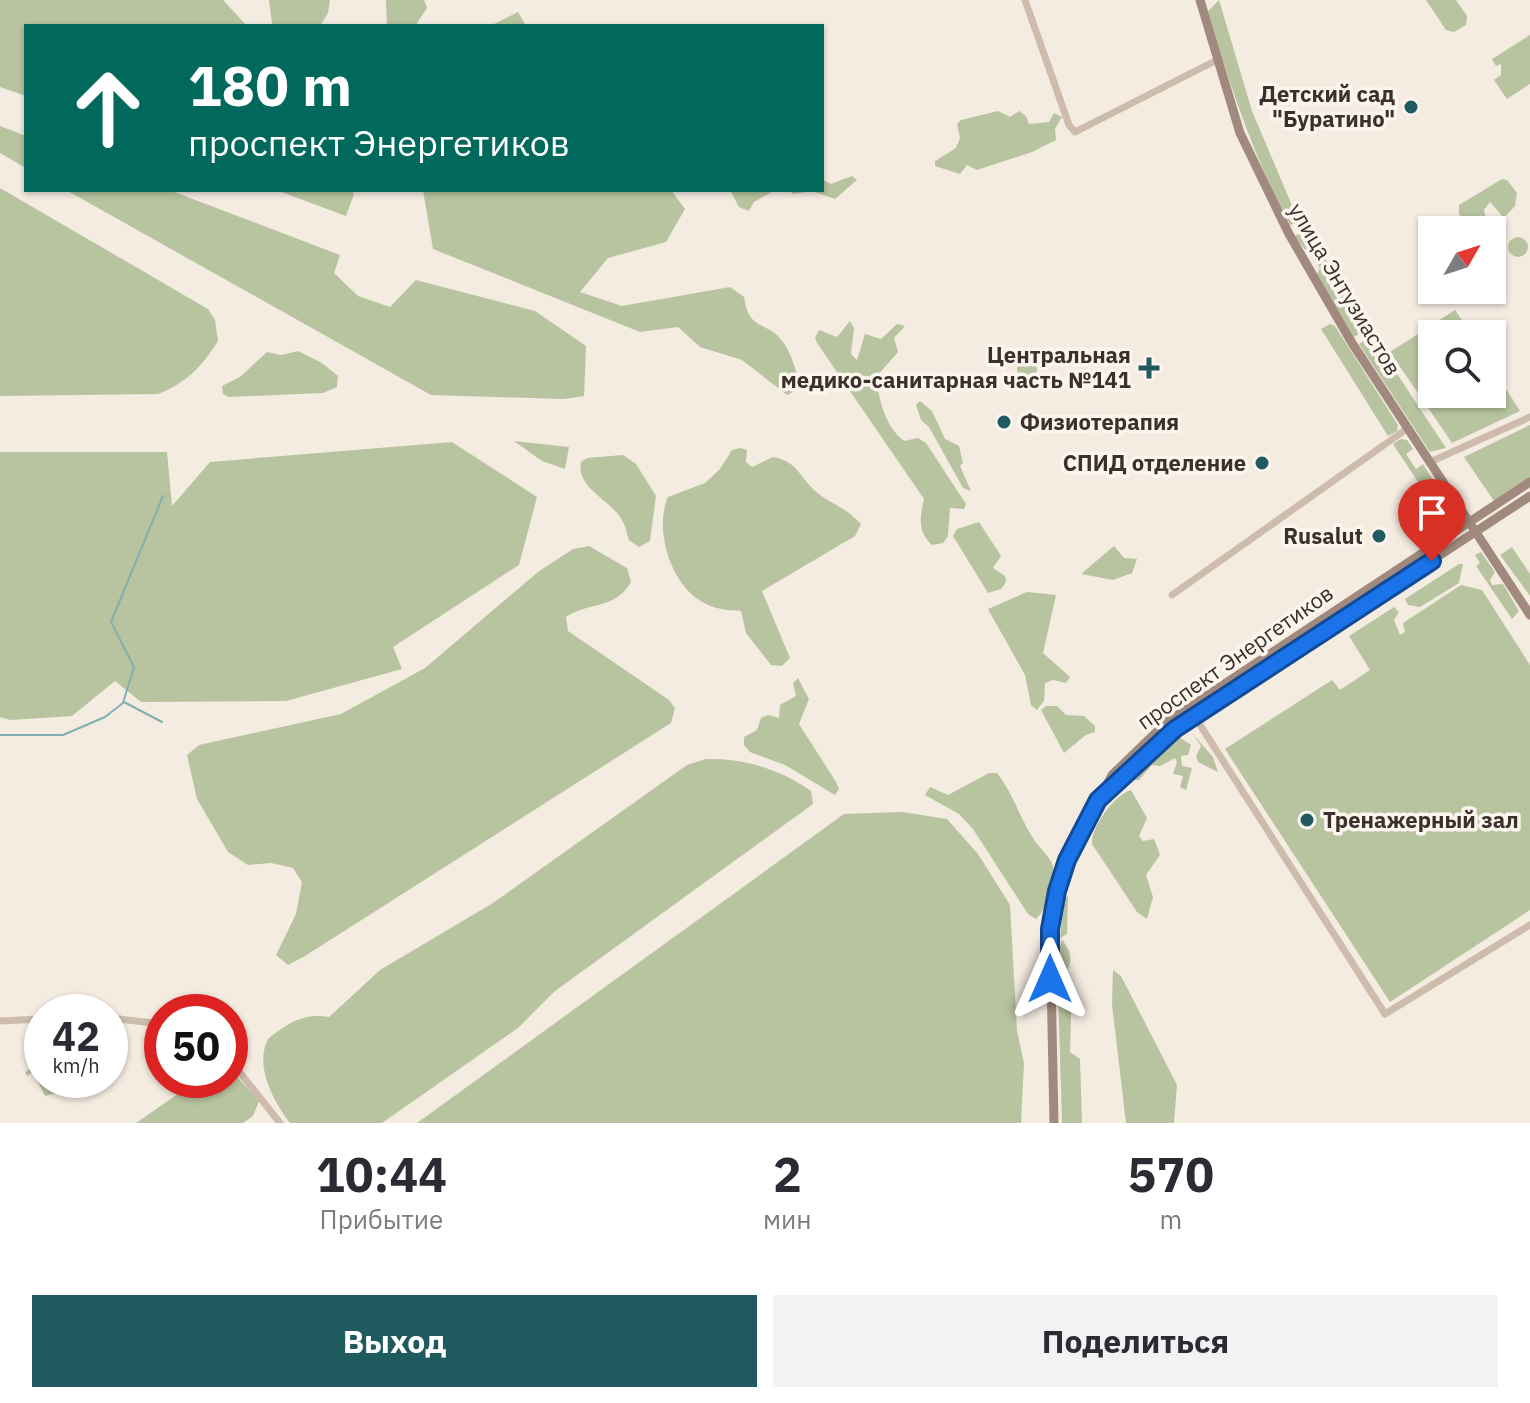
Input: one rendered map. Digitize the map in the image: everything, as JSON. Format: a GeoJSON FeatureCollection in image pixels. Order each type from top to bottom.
{"type":"FeatureCollection","features":[{"type":"Feature","properties":{"kind":"main road","name":"улица Энтузиастов"},"geometry":{"type":"LineString","coordinates":[[1201,3],[1215,61],[1253,166],[1352,343],[1530,615]]}},
{"type":"Feature","properties":{"kind":"main road","name":"проспект Энергетиков"},"geometry":{"type":"LineString","coordinates":[[1054,1123],[1050,929],[1067,860],[1112,775],[1246,668],[1530,482]]}},
{"type":"Feature","properties":{"kind":"main road","name":"проспект Энергетиков"},"geometry":{"type":"LineString","coordinates":[[1171,726],[1195,717],[1530,496]]}},
{"type":"Feature","properties":{"kind":"main road"},"geometry":{"type":"LineString","coordinates":[[1321,618],[1329,628]]}},
{"type":"Feature","properties":{"kind":"main road"},"geometry":{"type":"LineString","coordinates":[[1279,646],[1286,657]]}},
{"type":"Feature","properties":{"kind":"main road"},"geometry":{"type":"LineString","coordinates":[[1246,668],[1253,679]]}},
{"type":"Feature","properties":{"kind":"street"},"geometry":{"type":"LineString","coordinates":[[1025,0],[1069,125],[1075,132],[1215,61]]}},
{"type":"Feature","properties":{"kind":"street"},"geometry":{"type":"LineString","coordinates":[[1201,3],[1211,0]]}},
{"type":"Feature","properties":{"kind":"street"},"geometry":{"type":"LineString","coordinates":[[1430,462],[1530,417]]}},
{"type":"Feature","properties":{"kind":"street"},"geometry":{"type":"LineString","coordinates":[[1172,595],[1408,428]]}},
{"type":"Feature","properties":{"kind":"street"},"geometry":{"type":"LineString","coordinates":[[1195,717],[1385,1014],[1530,925]]}},
{"type":"Feature","properties":{"kind":"street"},"geometry":{"type":"LineString","coordinates":[[0,1021],[24,1020]]}},
{"type":"Feature","properties":{"kind":"street"},"geometry":{"type":"LineString","coordinates":[[248,1083],[280,1123]]}},
{"type":"Feature","properties":{"kind":"green space"},"geometry":{"type":"Polygon","coordinates":[[[0,0],[223,0],[245,24],[24,24],[24,95],[0,87],[0,0]]]}},
{"type":"Feature","properties":{"kind":"green space"},"geometry":{"type":"Polygon","coordinates":[[[269,0],[330,0],[328,13],[321,24],[272,24],[269,0]]]}},
{"type":"Feature","properties":{"kind":"green space"},"geometry":{"type":"Polygon","coordinates":[[[386,0],[424,0],[427,8],[416,24],[387,24],[386,0]]]}},
{"type":"Feature","properties":{"kind":"green space"},"geometry":{"type":"Polygon","coordinates":[[[1219,0],[1252,111],[1299,222],[1290,225],[1243,120],[1208,11],[1219,0]]]}},
{"type":"Feature","properties":{"kind":"green space"},"geometry":{"type":"Polygon","coordinates":[[[1426,0],[1456,0],[1467,16],[1466,25],[1454,32],[1446,30],[1426,0]]]}},
{"type":"Feature","properties":{"kind":"green space"},"geometry":{"type":"Polygon","coordinates":[[[518,12],[525,24],[494,24],[518,12]]]}},
{"type":"Feature","properties":{"kind":"green space"},"geometry":{"type":"Polygon","coordinates":[[[1530,35],[1530,84],[1507,99],[1494,80],[1501,75],[1501,64],[1496,66],[1492,59],[1530,35]]]}},
{"type":"Feature","properties":{"kind":"green space"},"geometry":{"type":"Polygon","coordinates":[[[998,111],[1010,117],[1019,111],[1026,116],[1029,124],[1049,122],[1054,113],[1062,117],[1055,129],[1056,140],[1032,152],[977,170],[967,165],[960,174],[935,166],[935,161],[956,148],[960,138],[957,124],[961,120],[998,111]]]}},
{"type":"Feature","properties":{"kind":"green space"},"geometry":{"type":"Polygon","coordinates":[[[0,126],[24,135],[24,167],[0,153],[0,126]]]}},
{"type":"Feature","properties":{"kind":"green space"},"geometry":{"type":"Polygon","coordinates":[[[852,176],[857,180],[835,199],[815,192],[824,192],[824,180],[831,184],[852,176]]]}},
{"type":"Feature","properties":{"kind":"green space"},"geometry":{"type":"Polygon","coordinates":[[[1502,179],[1507,180],[1517,193],[1515,206],[1506,216],[1490,202],[1484,210],[1486,216],[1460,216],[1459,205],[1502,179]]]}},
{"type":"Feature","properties":{"kind":"green space"},"geometry":{"type":"Polygon","coordinates":[[[0,188],[208,309],[215,320],[218,341],[206,359],[177,385],[158,394],[0,396],[0,188]]]}},
{"type":"Feature","properties":{"kind":"green space"},"geometry":{"type":"Polygon","coordinates":[[[70,192],[174,192],[340,255],[334,273],[358,296],[390,307],[416,280],[535,311],[586,346],[584,396],[564,399],[431,395],[70,192]]]}},
{"type":"Feature","properties":{"kind":"green space"},"geometry":{"type":"Polygon","coordinates":[[[281,192],[352,192],[346,216],[281,192]]]}},
{"type":"Feature","properties":{"kind":"green space"},"geometry":{"type":"Polygon","coordinates":[[[423,192],[672,192],[685,209],[666,242],[608,258],[580,292],[622,306],[730,287],[744,297],[750,316],[777,335],[786,346],[797,373],[799,389],[787,395],[742,360],[700,347],[678,327],[640,332],[433,249],[423,192]]]}},
{"type":"Feature","properties":{"kind":"green space"},"geometry":{"type":"Polygon","coordinates":[[[731,192],[772,192],[754,202],[749,211],[739,207],[731,192]]]}},
{"type":"Feature","properties":{"kind":"green space"},"geometry":{"type":"Polygon","coordinates":[[[1307,229],[1368,328],[1354,337],[1317,274],[1320,268],[1295,236],[1307,229]]]}},
{"type":"Feature","properties":{"kind":"green space"},"geometry":{"type":"Polygon","coordinates":[[[1514,237],[1522,237],[1528,247],[1522,257],[1514,257],[1508,251],[1508,243],[1514,237]]]}},
{"type":"Feature","properties":{"kind":"green space"},"geometry":{"type":"Polygon","coordinates":[[[1455,310],[1462,320],[1440,320],[1455,310]]]}},
{"type":"Feature","properties":{"kind":"green space"},"geometry":{"type":"Polygon","coordinates":[[[850,321],[854,328],[851,354],[857,360],[865,334],[881,339],[897,324],[905,326],[894,338],[898,352],[876,377],[877,386],[884,412],[897,435],[904,441],[918,438],[926,443],[966,504],[964,509],[950,508],[948,536],[943,543],[932,545],[927,540],[921,524],[924,499],[817,343],[815,338],[819,330],[837,337],[850,321]]]}},
{"type":"Feature","properties":{"kind":"green space"},"geometry":{"type":"Polygon","coordinates":[[[1330,324],[1335,326],[1398,425],[1397,431],[1388,436],[1321,329],[1330,324]]]}},
{"type":"Feature","properties":{"kind":"green space"},"geometry":{"type":"Polygon","coordinates":[[[1418,334],[1418,393],[1390,352],[1418,334]]]}},
{"type":"Feature","properties":{"kind":"green space"},"geometry":{"type":"Polygon","coordinates":[[[1372,336],[1446,448],[1430,452],[1359,344],[1372,336]]]}},
{"type":"Feature","properties":{"kind":"green space"},"geometry":{"type":"Polygon","coordinates":[[[298,351],[322,363],[338,376],[337,387],[323,393],[229,397],[223,394],[222,386],[240,377],[267,352],[281,355],[298,351]]]}},
{"type":"Feature","properties":{"kind":"green space"},"geometry":{"type":"Polygon","coordinates":[[[1023,359],[1031,359],[1037,369],[1031,379],[1023,379],[1017,373],[1017,365],[1023,359]]]}},
{"type":"Feature","properties":{"kind":"green space"},"geometry":{"type":"Polygon","coordinates":[[[1506,389],[1520,411],[1452,443],[1428,408],[1506,408],[1506,389]]]}},
{"type":"Feature","properties":{"kind":"green space"},"geometry":{"type":"Polygon","coordinates":[[[920,401],[932,411],[945,439],[959,446],[963,463],[960,466],[971,491],[963,488],[929,427],[921,420],[916,405],[920,401]]]}},
{"type":"Feature","properties":{"kind":"green space"},"geometry":{"type":"Polygon","coordinates":[[[1530,425],[1530,478],[1494,501],[1464,457],[1530,425]]]}},
{"type":"Feature","properties":{"kind":"green space"},"geometry":{"type":"Polygon","coordinates":[[[1401,439],[1407,440],[1413,449],[1406,454],[1416,469],[1423,464],[1435,483],[1426,494],[1393,444],[1401,439]]]}},
{"type":"Feature","properties":{"kind":"green space"},"geometry":{"type":"Polygon","coordinates":[[[514,441],[569,447],[565,469],[542,461],[514,441]]]}},
{"type":"Feature","properties":{"kind":"green space"},"geometry":{"type":"Polygon","coordinates":[[[452,442],[537,497],[519,565],[393,647],[402,669],[286,701],[141,702],[115,681],[72,716],[10,720],[0,717],[0,452],[167,452],[172,506],[210,462],[452,442]]]}},
{"type":"Feature","properties":{"kind":"green space"},"geometry":{"type":"Polygon","coordinates":[[[732,450],[747,450],[746,462],[752,467],[773,457],[787,461],[819,494],[861,524],[855,536],[762,591],[790,658],[782,666],[771,665],[746,633],[741,611],[709,605],[689,591],[673,567],[664,539],[664,510],[668,497],[705,483],[720,469],[732,450]]]}},
{"type":"Feature","properties":{"kind":"green space"},"geometry":{"type":"Polygon","coordinates":[[[623,455],[636,464],[656,496],[650,541],[639,547],[629,540],[618,514],[589,487],[581,472],[581,462],[587,458],[623,455]]]}},
{"type":"Feature","properties":{"kind":"green space"},"geometry":{"type":"Polygon","coordinates":[[[1437,500],[1440,505],[1447,500],[1460,519],[1451,530],[1433,503],[1437,500]]]}},
{"type":"Feature","properties":{"kind":"green space"},"geometry":{"type":"Polygon","coordinates":[[[979,522],[1001,556],[993,568],[1005,576],[1006,582],[1001,589],[988,593],[953,536],[957,529],[979,522]]]}},
{"type":"Feature","properties":{"kind":"green space"},"geometry":{"type":"Polygon","coordinates":[[[589,546],[627,568],[631,582],[625,591],[610,601],[566,617],[568,631],[669,700],[675,708],[671,723],[288,965],[276,955],[296,914],[302,882],[293,868],[271,863],[248,865],[228,852],[197,799],[187,755],[199,745],[341,714],[425,668],[538,572],[573,549],[589,546]]]}},
{"type":"Feature","properties":{"kind":"green space"},"geometry":{"type":"Polygon","coordinates":[[[1114,546],[1124,558],[1137,559],[1132,573],[1113,580],[1081,574],[1114,546]]]}},
{"type":"Feature","properties":{"kind":"green space"},"geometry":{"type":"Polygon","coordinates":[[[1512,547],[1530,574],[1530,596],[1500,555],[1512,547]]]}},
{"type":"Feature","properties":{"kind":"green space"},"geometry":{"type":"Polygon","coordinates":[[[1481,552],[1495,572],[1490,580],[1492,585],[1503,584],[1519,611],[1512,619],[1476,566],[1480,563],[1475,555],[1481,552]]]}},
{"type":"Feature","properties":{"kind":"green space"},"geometry":{"type":"Polygon","coordinates":[[[1463,564],[1459,583],[1420,607],[1408,605],[1405,599],[1463,564]]]}},
{"type":"Feature","properties":{"kind":"green space"},"geometry":{"type":"Polygon","coordinates":[[[1461,585],[1482,590],[1530,665],[1530,910],[1390,1002],[1225,749],[1332,680],[1340,690],[1370,670],[1349,636],[1394,607],[1399,612],[1394,620],[1400,635],[1405,632],[1403,623],[1461,585]]]}},
{"type":"Feature","properties":{"kind":"green space"},"geometry":{"type":"Polygon","coordinates":[[[1027,592],[1056,595],[1043,653],[1070,677],[1066,683],[1053,680],[1045,683],[1044,701],[1037,710],[1031,705],[1025,675],[988,609],[1027,592]]]}},
{"type":"Feature","properties":{"kind":"green space"},"geometry":{"type":"Polygon","coordinates":[[[798,678],[809,699],[799,724],[836,782],[839,789],[835,795],[785,765],[750,752],[744,745],[744,737],[757,730],[761,718],[768,715],[779,718],[780,705],[796,696],[793,683],[798,678]]]}},
{"type":"Feature","properties":{"kind":"green space"},"geometry":{"type":"Polygon","coordinates":[[[1046,706],[1057,706],[1066,715],[1084,716],[1095,726],[1095,732],[1086,735],[1064,753],[1041,710],[1046,706]]]}},
{"type":"Feature","properties":{"kind":"green space"},"geometry":{"type":"Polygon","coordinates":[[[1192,733],[1213,757],[1218,772],[1198,762],[1196,756],[1201,746],[1192,733]]]}},
{"type":"Feature","properties":{"kind":"green space"},"geometry":{"type":"Polygon","coordinates":[[[1178,736],[1191,745],[1188,755],[1181,756],[1182,766],[1192,768],[1186,790],[1180,787],[1183,776],[1173,774],[1177,762],[1175,758],[1160,766],[1152,765],[1139,780],[1133,780],[1135,771],[1178,736]]]}},
{"type":"Feature","properties":{"kind":"green space"},"geometry":{"type":"Polygon","coordinates":[[[706,759],[747,763],[774,771],[811,791],[813,804],[555,991],[518,1028],[382,1123],[290,1123],[272,1094],[265,1072],[264,1050],[268,1039],[296,1020],[311,1016],[329,1017],[380,970],[493,903],[687,765],[706,759]]]}},
{"type":"Feature","properties":{"kind":"green space"},"geometry":{"type":"Polygon","coordinates":[[[989,773],[997,773],[1003,781],[1032,836],[1053,866],[1050,894],[1036,919],[1028,914],[973,829],[959,814],[925,795],[930,787],[948,795],[989,773]]]}},
{"type":"Feature","properties":{"kind":"green space"},"geometry":{"type":"Polygon","coordinates":[[[1131,790],[1147,818],[1139,836],[1143,841],[1154,839],[1160,855],[1146,875],[1153,897],[1147,919],[1137,912],[1092,844],[1095,829],[1105,812],[1131,790]]]}},
{"type":"Feature","properties":{"kind":"green space"},"geometry":{"type":"Polygon","coordinates":[[[902,812],[947,819],[978,854],[1010,905],[1017,1031],[1024,1063],[1021,1123],[417,1123],[844,814],[902,812]]]}},
{"type":"Feature","properties":{"kind":"green space"},"geometry":{"type":"Polygon","coordinates":[[[1068,896],[1067,934],[1060,938],[1064,899],[1068,896]]]}},
{"type":"Feature","properties":{"kind":"green space"},"geometry":{"type":"Polygon","coordinates":[[[1062,940],[1070,957],[1065,974],[1072,985],[1070,1052],[1080,1059],[1082,1123],[1062,1123],[1057,959],[1062,940]]]}},
{"type":"Feature","properties":{"kind":"green space"},"geometry":{"type":"Polygon","coordinates":[[[1113,970],[1121,976],[1177,1085],[1174,1123],[1126,1123],[1112,1004],[1113,970]]]}},
{"type":"Feature","properties":{"kind":"green space"},"geometry":{"type":"Polygon","coordinates":[[[248,1089],[259,1101],[253,1116],[243,1123],[136,1123],[172,1098],[248,1098],[248,1089]]]}},
{"type":"Feature","properties":{"kind":"waterway"},"geometry":{"type":"LineString","coordinates":[[0,735],[63,735],[105,717],[123,703],[134,667],[111,622],[163,496]]}},
{"type":"Feature","properties":{"kind":"waterway"},"geometry":{"type":"LineString","coordinates":[[124,702],[162,722]]}},
{"type":"Feature","properties":{"kind":"place","name":"Детский сад \"Буратино\""},"geometry":{"type":"Point","coordinates":[1411,107]}},
{"type":"Feature","properties":{"kind":"place","name":"Центральная медико-санитарная часть №141"},"geometry":{"type":"Point","coordinates":[1149,368]}},
{"type":"Feature","properties":{"kind":"place","name":"Физиотерапия"},"geometry":{"type":"Point","coordinates":[1004,422]}},
{"type":"Feature","properties":{"kind":"place","name":"СПИД отделение"},"geometry":{"type":"Point","coordinates":[1262,463]}},
{"type":"Feature","properties":{"kind":"place","name":"Rusalut"},"geometry":{"type":"Point","coordinates":[1379,536]}},
{"type":"Feature","properties":{"kind":"place","name":"Тренажерный зал"},"geometry":{"type":"Point","coordinates":[1307,820]}},
{"type":"Feature","properties":{"kind":"route"},"geometry":{"type":"LineString","coordinates":[[1050,979],[1050,929],[1057,891],[1067,860],[1098,800],[1175,729],[1432,561]]}}]}
